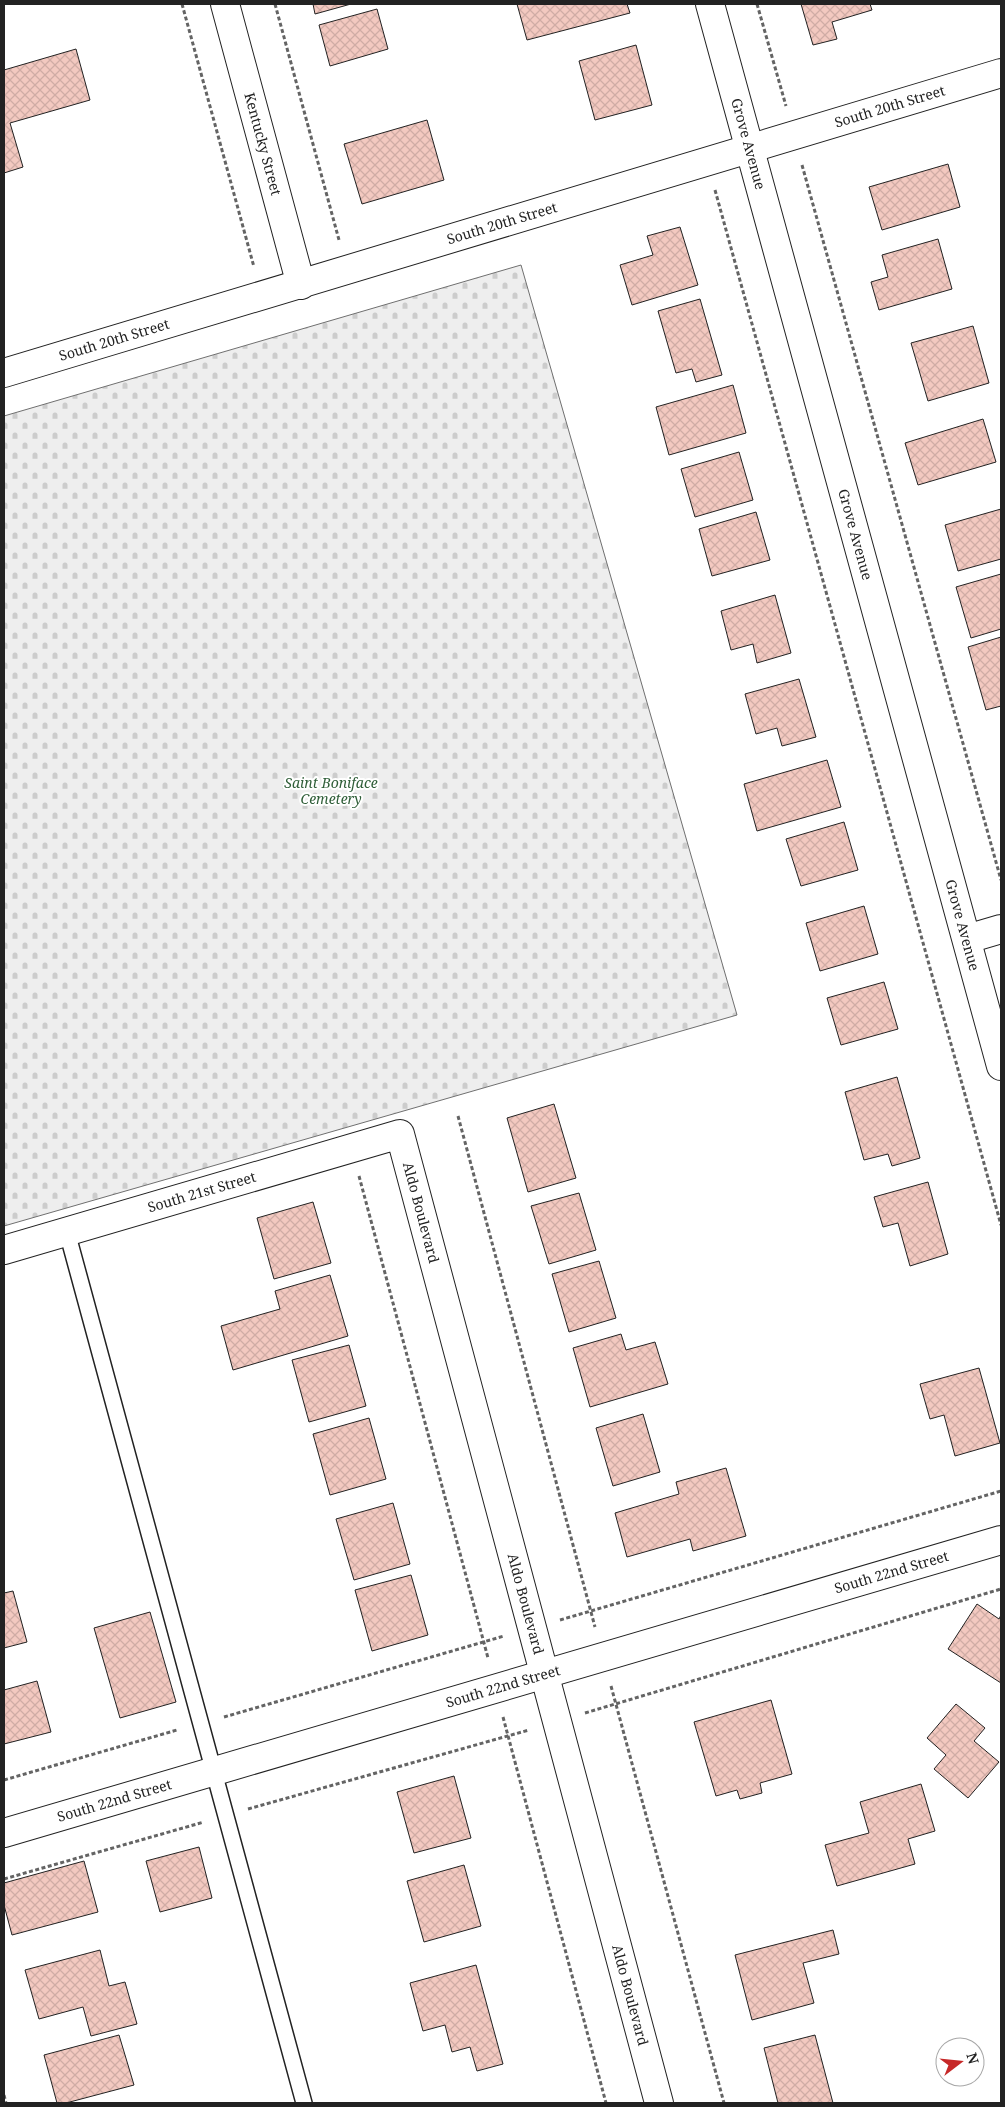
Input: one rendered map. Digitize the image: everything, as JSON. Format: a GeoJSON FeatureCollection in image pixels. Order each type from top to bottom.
{"type":"FeatureCollection","features":[{"type":"Feature","properties":{"kind":"street","name":"Kentucky Street"},"geometry":{"type":"LineString","coordinates":[[225,4],[301,285]]}},
{"type":"Feature","properties":{"kind":"street","name":"Grove Avenue"},"geometry":{"type":"LineString","coordinates":[[710,4],[1001,1066]]}},
{"type":"Feature","properties":{"kind":"street","name":"South 20th Street"},"geometry":{"type":"LineString","coordinates":[[4,374],[1001,73]]}},
{"type":"Feature","properties":{"kind":"street"},"geometry":{"type":"LineString","coordinates":[[967,940],[1001,929]]}},
{"type":"Feature","properties":{"kind":"street","name":"South 21st Street"},"geometry":{"type":"LineString","coordinates":[[4,1250],[400,1134]]}},
{"type":"Feature","properties":{"kind":"street","name":"Aldo Boulevard"},"geometry":{"type":"LineString","coordinates":[[400,1134],[658,2103]]}},
{"type":"Feature","properties":{"kind":"street","name":"South 22nd Street"},"geometry":{"type":"LineString","coordinates":[[4,1833],[1001,1540]]}},
{"type":"Feature","properties":{"kind":"lane"},"geometry":{"type":"LineString","coordinates":[[67,1232],[212,1772],[304,2103]]}},
{"type":"Feature","properties":{"kind":"path"},"geometry":{"type":"LineString","coordinates":[[182,4],[262,296]]}},
{"type":"Feature","properties":{"kind":"path"},"geometry":{"type":"LineString","coordinates":[[275,4],[348,271]]}},
{"type":"Feature","properties":{"kind":"path"},"geometry":{"type":"LineString","coordinates":[[757,4],[1001,880]]}},
{"type":"Feature","properties":{"kind":"path"},"geometry":{"type":"LineString","coordinates":[[707,163],[1001,1225]]}},
{"type":"Feature","properties":{"kind":"path"},"geometry":{"type":"LineString","coordinates":[[458,1116],[724,2103]]}},
{"type":"Feature","properties":{"kind":"path"},"geometry":{"type":"LineString","coordinates":[[351,1148],[606,2103]]}},
{"type":"Feature","properties":{"kind":"path"},"geometry":{"type":"LineString","coordinates":[[4,1780],[1001,1491]]}},
{"type":"Feature","properties":{"kind":"path"},"geometry":{"type":"LineString","coordinates":[[4,1879],[508,1736],[1001,1589]]}},
{"type":"Feature","properties":{"kind":"path"},"geometry":{"type":"LineString","coordinates":[[4,2095],[6,2103]]}},
{"type":"Feature","properties":{"kind":"green space","name":"Saint Boniface Cemetery"},"geometry":{"type":"Polygon","coordinates":[[[521,265],[737,1015],[4,1226],[4,416],[521,265]]]}},
{"type":"Feature","properties":{"kind":"building"},"geometry":{"type":"Polygon","coordinates":[[[313,4],[351,4],[315,14],[313,4]]]}},
{"type":"Feature","properties":{"kind":"building"},"geometry":{"type":"Polygon","coordinates":[[[517,4],[627,4],[630,13],[527,40],[517,4]]]}},
{"type":"Feature","properties":{"kind":"building"},"geometry":{"type":"Polygon","coordinates":[[[801,4],[870,4],[872,10],[832,22],[837,39],[813,45],[801,4]]]}},
{"type":"Feature","properties":{"kind":"building"},"geometry":{"type":"Polygon","coordinates":[[[377,9],[388,49],[330,66],[319,25],[377,9]]]}},
{"type":"Feature","properties":{"kind":"building"},"geometry":{"type":"Polygon","coordinates":[[[636,45],[652,105],[595,120],[579,61],[636,45]]]}},
{"type":"Feature","properties":{"kind":"building"},"geometry":{"type":"Polygon","coordinates":[[[76,49],[90,100],[10,123],[23,167],[4,173],[4,70],[76,49]]]}},
{"type":"Feature","properties":{"kind":"building"},"geometry":{"type":"Polygon","coordinates":[[[427,120],[444,180],[362,204],[344,144],[427,120]]]}},
{"type":"Feature","properties":{"kind":"building"},"geometry":{"type":"Polygon","coordinates":[[[948,164],[960,207],[882,230],[869,187],[948,164]]]}},
{"type":"Feature","properties":{"kind":"building"},"geometry":{"type":"Polygon","coordinates":[[[680,227],[698,285],[632,305],[620,265],[653,255],[647,236],[680,227]]]}},
{"type":"Feature","properties":{"kind":"building"},"geometry":{"type":"Polygon","coordinates":[[[938,239],[952,289],[879,310],[871,282],[888,277],[882,255],[938,239]]]}},
{"type":"Feature","properties":{"kind":"building"},"geometry":{"type":"Polygon","coordinates":[[[700,299],[722,375],[696,382],[692,369],[676,373],[658,311],[700,299]]]}},
{"type":"Feature","properties":{"kind":"building"},"geometry":{"type":"Polygon","coordinates":[[[973,326],[989,383],[928,401],[911,343],[973,326]]]}},
{"type":"Feature","properties":{"kind":"building"},"geometry":{"type":"Polygon","coordinates":[[[733,385],[746,433],[669,455],[656,407],[733,385]]]}},
{"type":"Feature","properties":{"kind":"building"},"geometry":{"type":"Polygon","coordinates":[[[983,419],[996,462],[918,485],[905,443],[983,419]]]}},
{"type":"Feature","properties":{"kind":"building"},"geometry":{"type":"Polygon","coordinates":[[[739,452],[753,500],[695,517],[681,469],[739,452]]]}},
{"type":"Feature","properties":{"kind":"building"},"geometry":{"type":"Polygon","coordinates":[[[1001,509],[1001,559],[958,571],[945,525],[1001,509]]]}},
{"type":"Feature","properties":{"kind":"building"},"geometry":{"type":"Polygon","coordinates":[[[756,512],[770,560],[712,576],[699,529],[756,512]]]}},
{"type":"Feature","properties":{"kind":"building"},"geometry":{"type":"Polygon","coordinates":[[[1001,574],[1001,629],[971,638],[956,587],[1001,574]]]}},
{"type":"Feature","properties":{"kind":"building"},"geometry":{"type":"Polygon","coordinates":[[[775,595],[791,653],[757,663],[753,644],[731,650],[721,611],[775,595]]]}},
{"type":"Feature","properties":{"kind":"building"},"geometry":{"type":"Polygon","coordinates":[[[1001,637],[1001,706],[986,710],[968,647],[1001,637]]]}},
{"type":"Feature","properties":{"kind":"building"},"geometry":{"type":"Polygon","coordinates":[[[799,679],[816,737],[782,746],[777,728],[756,734],[745,694],[799,679]]]}},
{"type":"Feature","properties":{"kind":"building"},"geometry":{"type":"Polygon","coordinates":[[[827,760],[841,807],[757,831],[744,784],[827,760]]]}},
{"type":"Feature","properties":{"kind":"building"},"geometry":{"type":"Polygon","coordinates":[[[844,822],[858,870],[801,886],[786,839],[844,822]]]}},
{"type":"Feature","properties":{"kind":"building"},"geometry":{"type":"Polygon","coordinates":[[[864,906],[878,954],[820,971],[806,923],[864,906]]]}},
{"type":"Feature","properties":{"kind":"building"},"geometry":{"type":"Polygon","coordinates":[[[884,982],[898,1029],[841,1045],[827,998],[884,982]]]}},
{"type":"Feature","properties":{"kind":"building"},"geometry":{"type":"Polygon","coordinates":[[[897,1077],[920,1158],[892,1166],[888,1154],[864,1160],[845,1092],[897,1077]]]}},
{"type":"Feature","properties":{"kind":"building"},"geometry":{"type":"Polygon","coordinates":[[[554,1104],[576,1178],[528,1192],[507,1118],[554,1104]]]}},
{"type":"Feature","properties":{"kind":"building"},"geometry":{"type":"Polygon","coordinates":[[[928,1182],[948,1254],[910,1266],[898,1223],[883,1227],[874,1197],[928,1182]]]}},
{"type":"Feature","properties":{"kind":"building"},"geometry":{"type":"Polygon","coordinates":[[[579,1193],[596,1250],[549,1264],[531,1206],[579,1193]]]}},
{"type":"Feature","properties":{"kind":"building"},"geometry":{"type":"Polygon","coordinates":[[[313,1202],[331,1263],[274,1279],[257,1218],[313,1202]]]}},
{"type":"Feature","properties":{"kind":"building"},"geometry":{"type":"Polygon","coordinates":[[[599,1261],[616,1318],[569,1332],[552,1274],[599,1261]]]}},
{"type":"Feature","properties":{"kind":"building"},"geometry":{"type":"Polygon","coordinates":[[[330,1275],[348,1336],[233,1370],[221,1326],[280,1309],[275,1291],[330,1275]]]}},
{"type":"Feature","properties":{"kind":"building"},"geometry":{"type":"Polygon","coordinates":[[[621,1334],[626,1350],[655,1342],[668,1384],[590,1407],[573,1348],[621,1334]]]}},
{"type":"Feature","properties":{"kind":"building"},"geometry":{"type":"Polygon","coordinates":[[[349,1345],[366,1406],[309,1422],[292,1360],[349,1345]]]}},
{"type":"Feature","properties":{"kind":"building"},"geometry":{"type":"Polygon","coordinates":[[[979,1368],[1000,1443],[955,1456],[944,1415],[930,1419],[920,1384],[979,1368]]]}},
{"type":"Feature","properties":{"kind":"building"},"geometry":{"type":"Polygon","coordinates":[[[643,1414],[660,1472],[613,1486],[596,1428],[643,1414]]]}},
{"type":"Feature","properties":{"kind":"building"},"geometry":{"type":"Polygon","coordinates":[[[369,1418],[386,1479],[330,1495],[313,1434],[369,1418]]]}},
{"type":"Feature","properties":{"kind":"building"},"geometry":{"type":"Polygon","coordinates":[[[726,1468],[746,1536],[693,1551],[690,1539],[627,1557],[615,1513],[679,1494],[676,1482],[726,1468]]]}},
{"type":"Feature","properties":{"kind":"building"},"geometry":{"type":"Polygon","coordinates":[[[393,1503],[410,1564],[354,1580],[336,1519],[393,1503]]]}},
{"type":"Feature","properties":{"kind":"building"},"geometry":{"type":"Polygon","coordinates":[[[411,1575],[428,1635],[372,1651],[355,1590],[411,1575]]]}},
{"type":"Feature","properties":{"kind":"building"},"geometry":{"type":"Polygon","coordinates":[[[13,1591],[27,1642],[4,1648],[4,1593],[13,1591]]]}},
{"type":"Feature","properties":{"kind":"building"},"geometry":{"type":"Polygon","coordinates":[[[977,1604],[999,1619],[1001,1615],[1001,1683],[948,1649],[977,1604]]]}},
{"type":"Feature","properties":{"kind":"building"},"geometry":{"type":"Polygon","coordinates":[[[150,1612],[176,1702],[120,1718],[94,1628],[150,1612]]]}},
{"type":"Feature","properties":{"kind":"building"},"geometry":{"type":"Polygon","coordinates":[[[37,1681],[51,1732],[4,1744],[4,1690],[37,1681]]]}},
{"type":"Feature","properties":{"kind":"building"},"geometry":{"type":"Polygon","coordinates":[[[771,1700],[792,1774],[760,1783],[762,1793],[740,1799],[737,1790],[716,1796],[694,1722],[771,1700]]]}},
{"type":"Feature","properties":{"kind":"building"},"geometry":{"type":"Polygon","coordinates":[[[956,1704],[985,1728],[974,1741],[999,1762],[968,1798],[934,1769],[946,1755],[927,1738],[956,1704]]]}},
{"type":"Feature","properties":{"kind":"building"},"geometry":{"type":"Polygon","coordinates":[[[454,1776],[471,1838],[414,1853],[397,1792],[454,1776]]]}},
{"type":"Feature","properties":{"kind":"building"},"geometry":{"type":"Polygon","coordinates":[[[921,1784],[935,1831],[908,1839],[915,1864],[837,1886],[825,1845],[869,1833],[860,1802],[921,1784]]]}},
{"type":"Feature","properties":{"kind":"building"},"geometry":{"type":"Polygon","coordinates":[[[199,1847],[212,1898],[160,1912],[146,1861],[199,1847]]]}},
{"type":"Feature","properties":{"kind":"building"},"geometry":{"type":"Polygon","coordinates":[[[84,1861],[98,1912],[12,1935],[4,1905],[4,1883],[84,1861]]]}},
{"type":"Feature","properties":{"kind":"building"},"geometry":{"type":"Polygon","coordinates":[[[464,1865],[481,1926],[424,1942],[407,1881],[464,1865]]]}},
{"type":"Feature","properties":{"kind":"building"},"geometry":{"type":"Polygon","coordinates":[[[833,1930],[839,1954],[803,1963],[814,2003],[752,2020],[735,1955],[833,1930]]]}},
{"type":"Feature","properties":{"kind":"building"},"geometry":{"type":"Polygon","coordinates":[[[100,1950],[109,1986],[125,1982],[137,2024],[91,2036],[83,2007],[39,2019],[25,1970],[100,1950]]]}},
{"type":"Feature","properties":{"kind":"building"},"geometry":{"type":"Polygon","coordinates":[[[476,1965],[503,2064],[477,2071],[470,2047],[452,2052],[445,2025],[423,2031],[410,1983],[476,1965]]]}},
{"type":"Feature","properties":{"kind":"building"},"geometry":{"type":"Polygon","coordinates":[[[119,2035],[134,2085],[66,2103],[57,2103],[44,2055],[119,2035]]]}},
{"type":"Feature","properties":{"kind":"building"},"geometry":{"type":"Polygon","coordinates":[[[815,2035],[833,2103],[778,2103],[764,2048],[815,2035]]]}}]}
